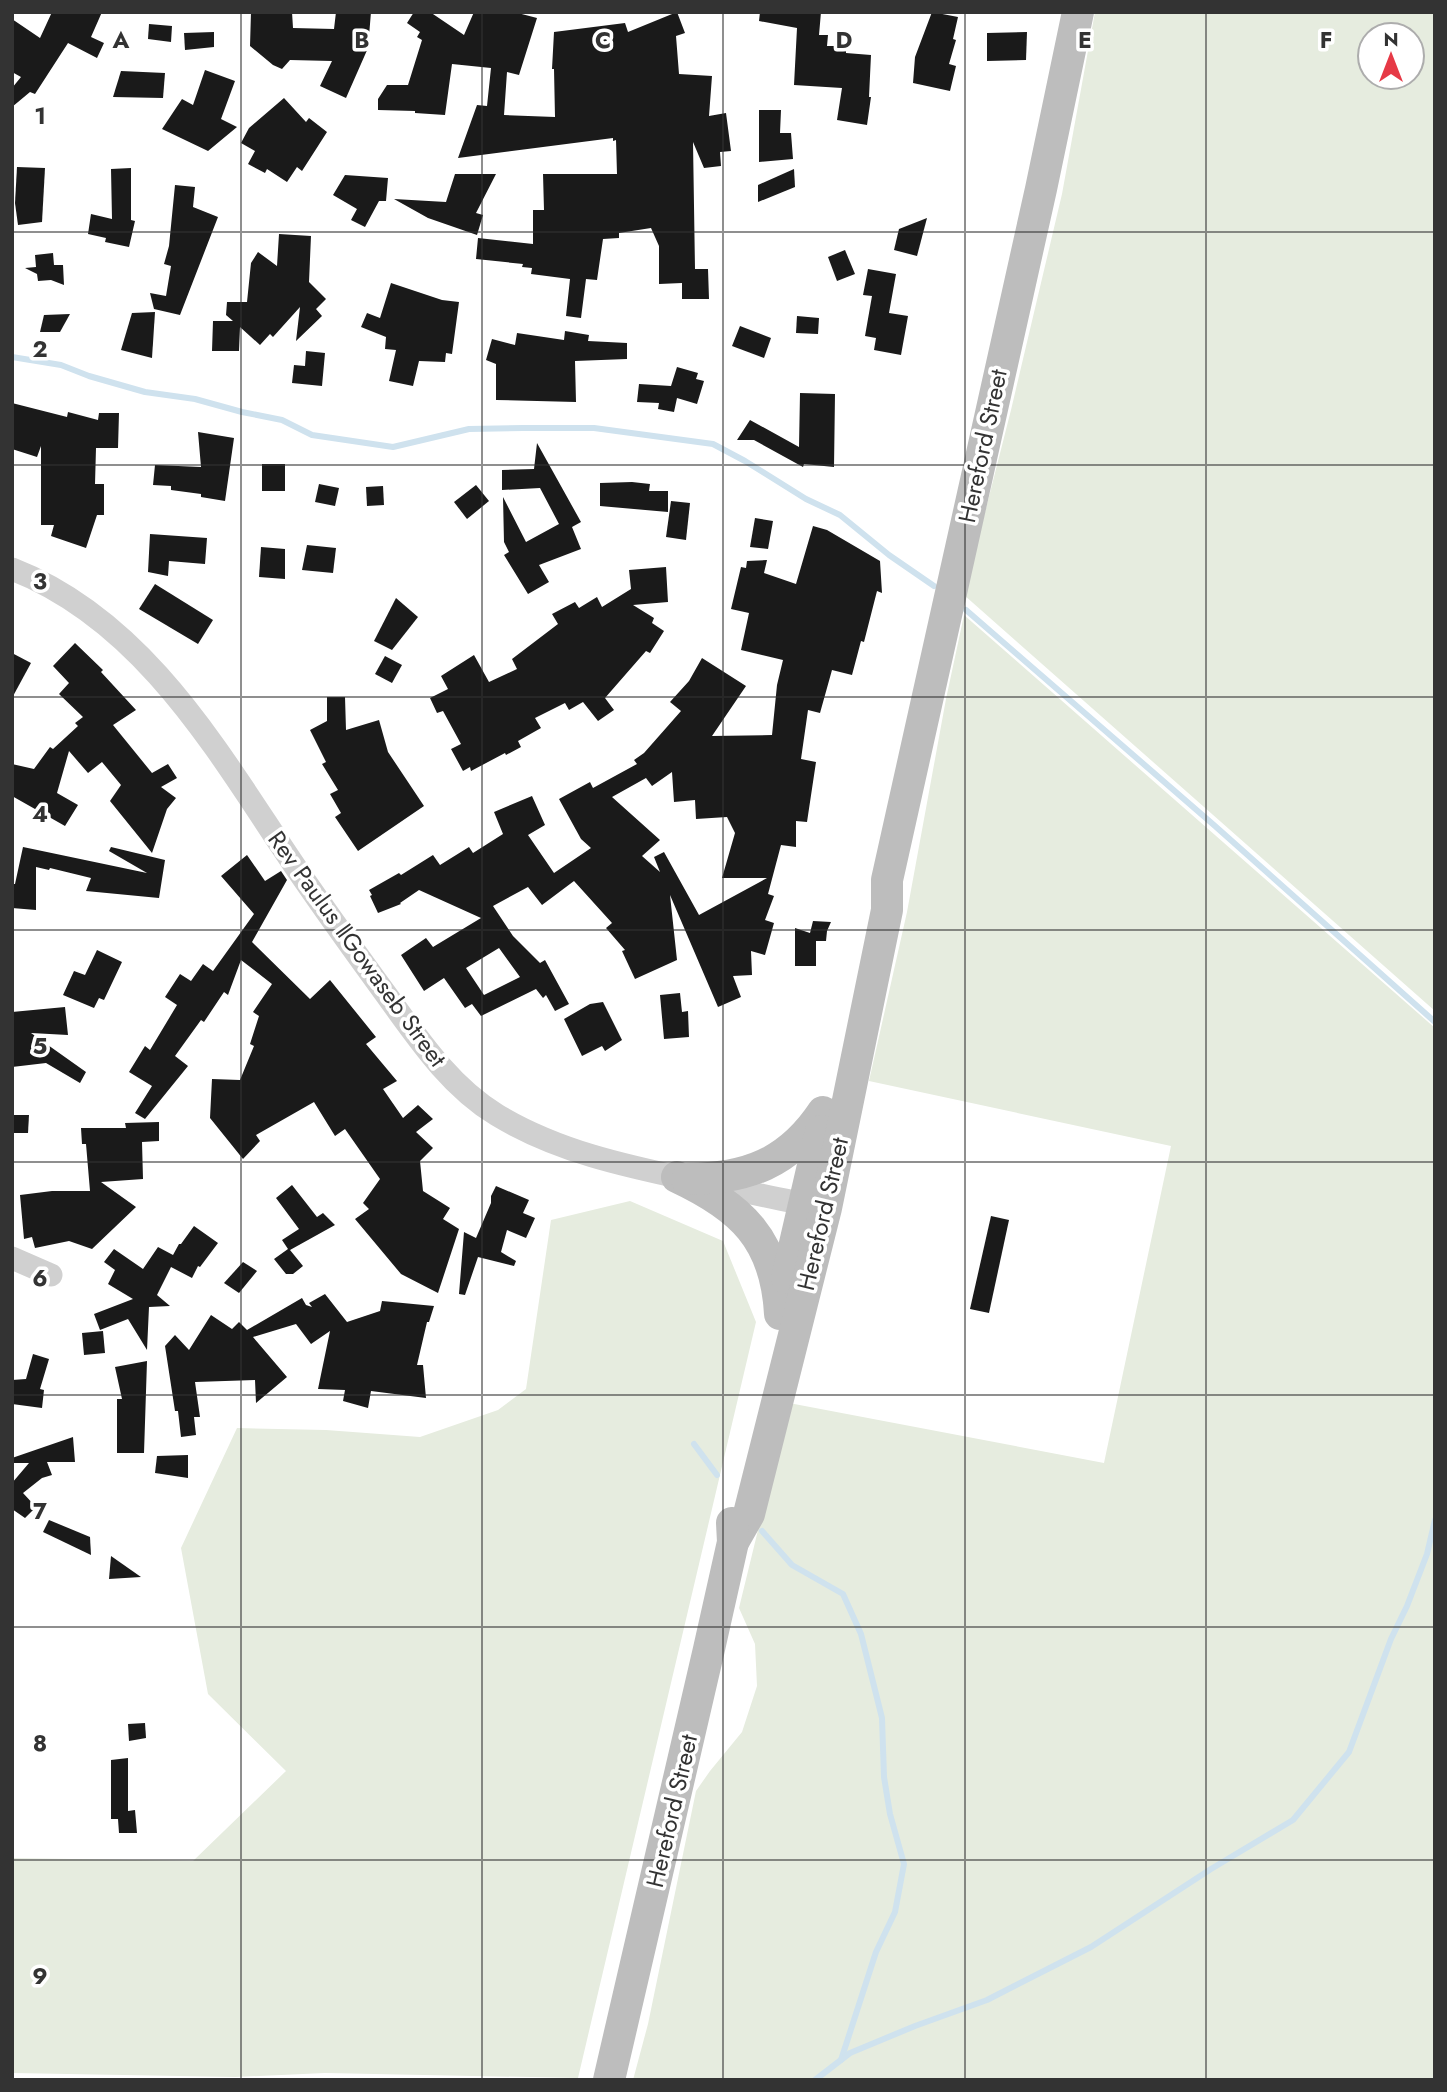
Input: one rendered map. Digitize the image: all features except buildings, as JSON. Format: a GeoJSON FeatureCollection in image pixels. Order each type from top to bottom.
{"type":"FeatureCollection","features":[{"type":"Feature","properties":{"kind":"main road","name":"Hereford Street"},"geometry":{"type":"LineString","coordinates":[[733,1542],[749,1514],[814,1206],[887,910],[887,880],[1041,190],[1078,12]]}},
{"type":"Feature","properties":{"kind":"main road","name":"Hereford Street"},"geometry":{"type":"LineString","coordinates":[[610,2080],[733,1542],[732,1511],[780,1314],[814,1206],[828,1104],[873,908],[887,880]]}},
{"type":"Feature","properties":{"kind":"main road"},"geometry":{"type":"LineString","coordinates":[[682,1178],[715,1179],[762,1167],[800,1140],[828,1104]]}},
{"type":"Feature","properties":{"kind":"main road"},"geometry":{"type":"LineString","coordinates":[[682,1178],[734,1209],[752,1230],[766,1250],[774,1270],[780,1314]]}},
{"type":"Feature","properties":{"kind":"street","name":"Rev Paulus ǁGowaseb Street"},"geometry":{"type":"LineString","coordinates":[[12,569],[49,586],[73,601],[119,636],[160,677],[220,754],[320,905],[417,1037],[450,1077],[470,1096],[496,1115],[552,1144],[601,1160],[814,1206]]}},
{"type":"Feature","properties":{"kind":"street"},"geometry":{"type":"LineString","coordinates":[[12,1258],[51,1275]]}},
{"type":"Feature","properties":{"kind":"shaded area"},"geometry":{"type":"Polygon","coordinates":[[[1095,12],[1435,12],[1435,1011],[964,595],[1062,194],[1095,12]]]}},
{"type":"Feature","properties":{"kind":"shaded area"},"geometry":{"type":"Polygon","coordinates":[[[964,615],[1435,1028],[1435,2080],[633,2080],[648,2024],[696,1791],[742,1732],[757,1686],[755,1644],[739,1608],[789,1403],[1104,1463],[1171,1146],[869,1081],[907,912],[964,615]]]}},
{"type":"Feature","properties":{"kind":"shaded area"},"geometry":{"type":"Polygon","coordinates":[[[630,1201],[723,1241],[756,1322],[578,2078],[325,2073],[235,2077],[12,2073],[12,1858],[193,1861],[286,1771],[208,1694],[181,1548],[237,1428],[326,1430],[420,1437],[498,1410],[526,1389],[551,1220],[630,1201]]]}},
{"type":"Feature","properties":{"kind":"waterway"},"geometry":{"type":"LineString","coordinates":[[12,357],[61,365],[145,392],[195,399],[282,420],[312,435],[393,447],[469,429],[523,428],[594,428],[713,444],[806,499],[840,515],[889,555],[934,586]]}},
{"type":"Feature","properties":{"kind":"waterway"},"geometry":{"type":"LineString","coordinates":[[966,610],[1435,1022]]}},
{"type":"Feature","properties":{"kind":"waterway"},"geometry":{"type":"LineString","coordinates":[[694,1444],[717,1475]]}},
{"type":"Feature","properties":{"kind":"waterway"},"geometry":{"type":"LineString","coordinates":[[815,2080],[850,2053],[987,2000],[1091,1947],[1211,1869],[1293,1820],[1349,1752],[1391,1639],[1427,1554],[1435,1520]]}},
{"type":"Feature","properties":{"kind":"waterway"},"geometry":{"type":"LineString","coordinates":[[762,1531],[792,1565],[843,1594],[861,1634],[882,1718],[884,1777],[890,1814],[904,1864],[895,1912],[876,1952],[841,2060]]}}]}
